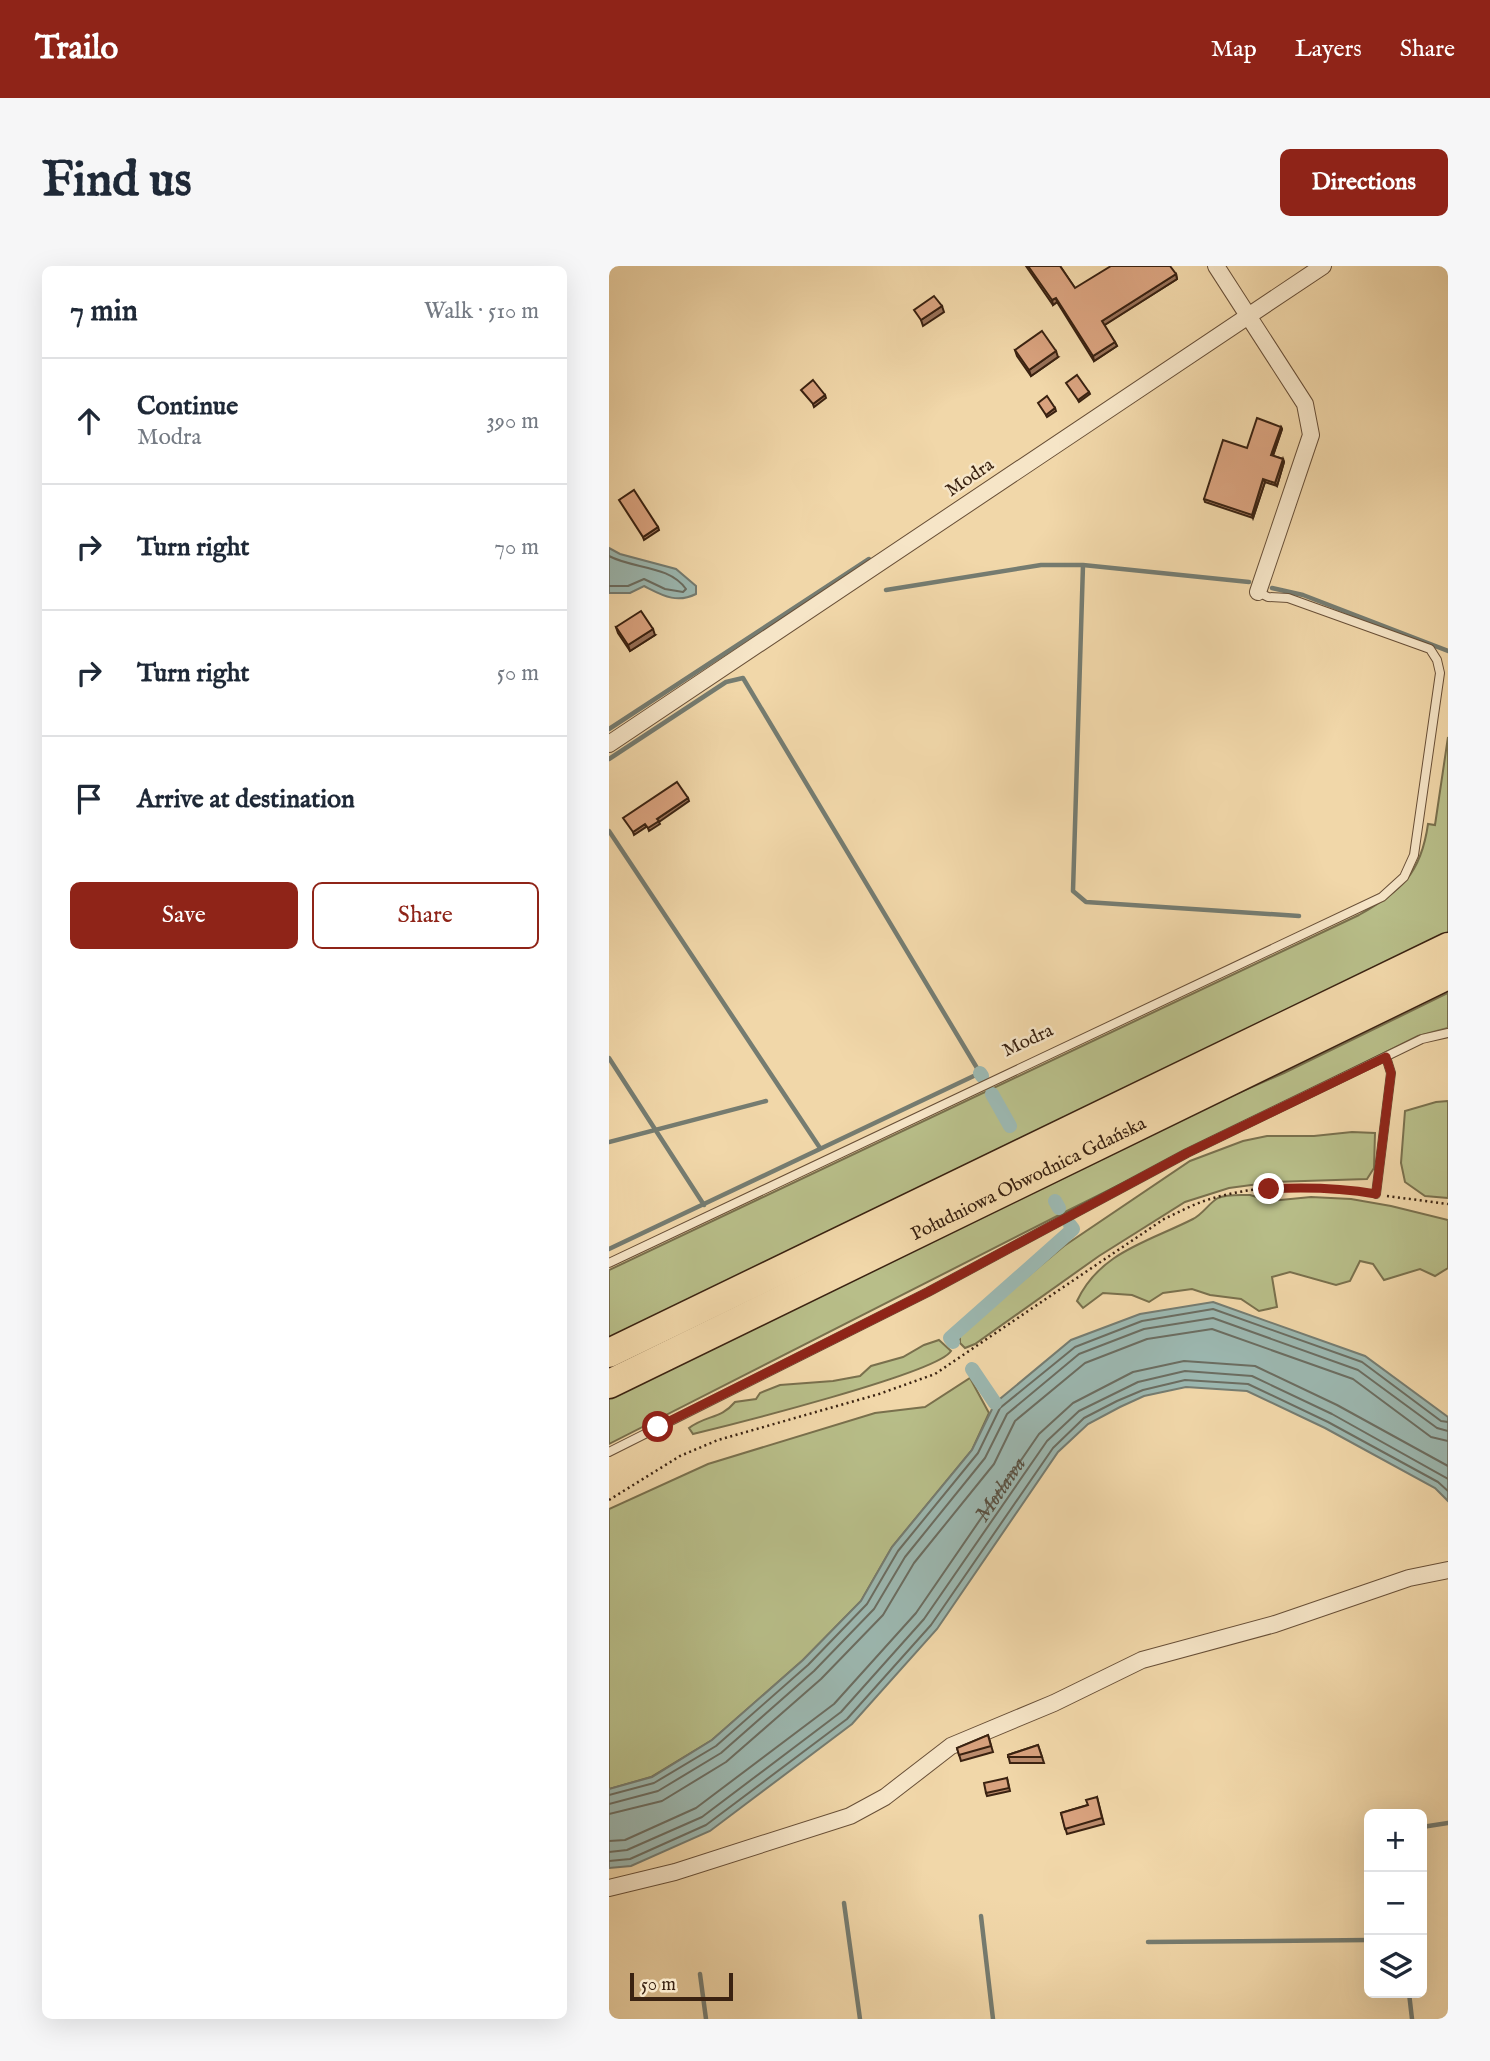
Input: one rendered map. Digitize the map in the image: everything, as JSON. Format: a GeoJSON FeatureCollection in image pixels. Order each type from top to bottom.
{"type":"FeatureCollection","features":[{"type":"Feature","properties":{"kind":"highway","name":"Południowa Obwodnica Gdańska"},"geometry":{"type":"LineString","coordinates":[[846,1254],[1448,947]]}},
{"type":"Feature","properties":{"kind":"highway","name":"Południowa Obwodnica Gdańska"},"geometry":{"type":"LineString","coordinates":[[609,1384],[661,1343],[846,1254],[1448,975]]}},
{"type":"Feature","properties":{"kind":"highway","name":"Południowa Obwodnica Gdańska"},"geometry":{"type":"LineString","coordinates":[[609,1353],[661,1343]]}},
{"type":"Feature","properties":{"kind":"street"},"geometry":{"type":"LineString","coordinates":[[1216,266],[1305,404],[1311,435],[1258,592]]}},
{"type":"Feature","properties":{"kind":"street","name":"Modra"},"geometry":{"type":"LineString","coordinates":[[609,744],[1323,266]]}},
{"type":"Feature","properties":{"kind":"street"},"geometry":{"type":"LineString","coordinates":[[609,1888],[675,1872],[850,1816],[884,1797],[951,1745],[1053,1703],[1142,1660],[1275,1625],[1409,1578],[1448,1570]]}},
{"type":"Feature","properties":{"kind":"lane","name":"Modra"},"geometry":{"type":"LineString","coordinates":[[609,1263],[1382,897],[1405,877],[1414,855],[1440,673],[1437,660],[1430,649],[1288,598],[1268,597],[1258,592]]}},
{"type":"Feature","properties":{"kind":"lane"},"geometry":{"type":"LineString","coordinates":[[609,1452],[928,1292],[1187,1153],[1422,1038],[1448,1033]]}},
{"type":"Feature","properties":{"kind":"lane"},"geometry":{"type":"LineString","coordinates":[[1376,1194],[1391,1073],[1386,1057]]}},
{"type":"Feature","properties":{"kind":"lane"},"geometry":{"type":"LineString","coordinates":[[788,1277],[846,1254]]}},
{"type":"Feature","properties":{"kind":"lane"},"geometry":{"type":"LineString","coordinates":[[780,1290],[846,1254]]}},
{"type":"Feature","properties":{"kind":"lane"},"geometry":{"type":"LineString","coordinates":[[661,1343],[719,1311]]}},
{"type":"Feature","properties":{"kind":"lane"},"geometry":{"type":"LineString","coordinates":[[661,1343],[734,1313]]}},
{"type":"Feature","properties":{"kind":"path"},"geometry":{"type":"LineString","coordinates":[[609,1500],[680,1456],[718,1440],[879,1394],[935,1374],[1164,1219],[1204,1201],[1248,1190],[1313,1186],[1448,1204]]}},
{"type":"Feature","properties":{"kind":"green space"},"geometry":{"type":"Polygon","coordinates":[[[1448,737],[1448,934],[609,1339],[609,1270],[1359,915],[1387,898],[1407,879],[1414,868],[1425,841],[1428,824],[1435,825],[1448,737]]]}},
{"type":"Feature","properties":{"kind":"green space"},"geometry":{"type":"Polygon","coordinates":[[[1448,993],[1448,1028],[1418,1036],[609,1444],[609,1398],[1197,1111],[1284,1073],[1448,993]]]}},
{"type":"Feature","properties":{"kind":"green space"},"geometry":{"type":"Polygon","coordinates":[[[1448,1101],[1448,1198],[1425,1196],[1405,1182],[1401,1163],[1405,1111],[1448,1101]]]}},
{"type":"Feature","properties":{"kind":"green space"},"geometry":{"type":"Polygon","coordinates":[[[1352,1132],[1375,1133],[1374,1168],[1367,1179],[1273,1182],[1229,1188],[1185,1202],[1099,1256],[975,1344],[965,1348],[960,1343],[960,1334],[967,1327],[1064,1246],[1190,1161],[1243,1141],[1267,1136],[1314,1136],[1352,1132]]]}},
{"type":"Feature","properties":{"kind":"green space"},"geometry":{"type":"Polygon","coordinates":[[[1250,1195],[1270,1201],[1311,1197],[1351,1199],[1448,1220],[1448,1268],[1435,1276],[1420,1269],[1384,1280],[1373,1264],[1360,1261],[1350,1281],[1336,1285],[1290,1272],[1272,1277],[1277,1307],[1259,1311],[1241,1299],[1210,1295],[1192,1289],[1163,1293],[1149,1302],[1132,1295],[1103,1293],[1083,1308],[1077,1301],[1099,1271],[1127,1250],[1193,1219],[1218,1198],[1250,1195]]]}},
{"type":"Feature","properties":{"kind":"green space"},"geometry":{"type":"Polygon","coordinates":[[[939,1340],[951,1351],[938,1361],[910,1372],[873,1385],[714,1429],[693,1434],[689,1428],[719,1414],[735,1402],[756,1399],[760,1393],[780,1385],[860,1376],[871,1366],[903,1357],[939,1340]]]}},
{"type":"Feature","properties":{"kind":"green space"},"geometry":{"type":"Polygon","coordinates":[[[970,1378],[989,1413],[972,1450],[892,1547],[861,1601],[803,1660],[712,1740],[651,1777],[609,1789],[609,1509],[708,1464],[875,1413],[925,1407],[970,1378]]]}},
{"type":"Feature","properties":{"kind":"water"},"geometry":{"type":"Polygon","coordinates":[[[609,548],[620,554],[676,569],[696,586],[696,594],[676,598],[644,586],[630,593],[609,593],[609,548]]]}},
{"type":"Feature","properties":{"kind":"water","name":"Motława"},"geometry":{"type":"Polygon","coordinates":[[[1213,1302],[1365,1356],[1448,1417],[1448,1501],[1435,1488],[1325,1428],[1247,1391],[1186,1387],[1144,1396],[1088,1424],[1058,1452],[937,1629],[852,1724],[710,1831],[631,1866],[609,1868],[609,1789],[652,1777],[712,1740],[803,1660],[861,1601],[892,1547],[972,1450],[995,1403],[1071,1340],[1140,1314],[1213,1302]]]}},
{"type":"Feature","properties":{"kind":"building"},"geometry":{"type":"Polygon","coordinates":[[[1028,266],[1060,266],[1075,288],[1111,266],[1170,266],[1176,274],[1102,321],[1115,342],[1093,356],[1056,298],[1052,300],[1028,266]]]}},
{"type":"Feature","properties":{"kind":"building"},"geometry":{"type":"Polygon","coordinates":[[[934,296],[942,306],[921,320],[914,310],[934,296]]]}},
{"type":"Feature","properties":{"kind":"building"},"geometry":{"type":"Polygon","coordinates":[[[1042,331],[1056,351],[1029,370],[1015,350],[1042,331]]]}},
{"type":"Feature","properties":{"kind":"building"},"geometry":{"type":"Polygon","coordinates":[[[1077,375],[1089,392],[1078,400],[1066,383],[1077,375]]]}},
{"type":"Feature","properties":{"kind":"building"},"geometry":{"type":"Polygon","coordinates":[[[813,380],[825,395],[813,404],[801,390],[813,380]]]}},
{"type":"Feature","properties":{"kind":"building"},"geometry":{"type":"Polygon","coordinates":[[[1047,396],[1055,408],[1046,415],[1038,403],[1047,396]]]}},
{"type":"Feature","properties":{"kind":"building"},"geometry":{"type":"Polygon","coordinates":[[[1257,418],[1281,427],[1271,455],[1283,459],[1275,483],[1263,479],[1252,515],[1204,499],[1223,440],[1247,448],[1257,418]]]}},
{"type":"Feature","properties":{"kind":"building"},"geometry":{"type":"Polygon","coordinates":[[[634,490],[658,527],[643,537],[619,500],[634,490]]]}},
{"type":"Feature","properties":{"kind":"building"},"geometry":{"type":"Polygon","coordinates":[[[641,611],[653,629],[628,645],[616,627],[641,611]]]}},
{"type":"Feature","properties":{"kind":"building"},"geometry":{"type":"Polygon","coordinates":[[[677,782],[688,798],[648,828],[645,824],[633,832],[623,818],[677,782]]]}},
{"type":"Feature","properties":{"kind":"building"},"geometry":{"type":"Polygon","coordinates":[[[988,1735],[991,1746],[959,1755],[957,1748],[988,1735]]]}},
{"type":"Feature","properties":{"kind":"building"},"geometry":{"type":"Polygon","coordinates":[[[1038,1745],[1042,1757],[1008,1757],[1008,1755],[1038,1745]]]}},
{"type":"Feature","properties":{"kind":"building"},"geometry":{"type":"Polygon","coordinates":[[[1007,1778],[1009,1788],[986,1793],[984,1783],[1007,1778]]]}},
{"type":"Feature","properties":{"kind":"building"},"geometry":{"type":"Polygon","coordinates":[[[1097,1797],[1102,1818],[1065,1829],[1061,1813],[1088,1805],[1086,1800],[1097,1797]]]}},
{"type":"Feature","properties":{"kind":"waterway"},"geometry":{"type":"LineString","coordinates":[[609,729],[869,559]]}},
{"type":"Feature","properties":{"kind":"waterway"},"geometry":{"type":"LineString","coordinates":[[886,590],[1041,565],[1083,565],[1249,582]]}},
{"type":"Feature","properties":{"kind":"waterway"},"geometry":{"type":"LineString","coordinates":[[1083,565],[1073,891],[1086,902],[1299,916]]}},
{"type":"Feature","properties":{"kind":"waterway"},"geometry":{"type":"LineString","coordinates":[[1272,588],[1303,595],[1448,651]]}},
{"type":"Feature","properties":{"kind":"waterway"},"geometry":{"type":"LineString","coordinates":[[609,759],[726,682],[743,678],[980,1073],[609,1249]]}},
{"type":"Feature","properties":{"kind":"waterway"},"geometry":{"type":"LineString","coordinates":[[609,831],[820,1148]]}},
{"type":"Feature","properties":{"kind":"waterway"},"geometry":{"type":"LineString","coordinates":[[609,1058],[704,1205]]}},
{"type":"Feature","properties":{"kind":"waterway"},"geometry":{"type":"LineString","coordinates":[[992,1094],[1010,1126]]}},
{"type":"Feature","properties":{"kind":"waterway"},"geometry":{"type":"LineString","coordinates":[[609,1142],[766,1101]]}},
{"type":"Feature","properties":{"kind":"waterway"},"geometry":{"type":"LineString","coordinates":[[1055,1201],[1059,1208]]}},
{"type":"Feature","properties":{"kind":"waterway"},"geometry":{"type":"LineString","coordinates":[[953,1342],[950,1338],[1073,1229],[1070,1225]]}},
{"type":"Feature","properties":{"kind":"waterway"},"geometry":{"type":"LineString","coordinates":[[972,1369],[995,1403]]}},
{"type":"Feature","properties":{"kind":"waterway"},"geometry":{"type":"LineString","coordinates":[[1427,1826],[1448,1823]]}},
{"type":"Feature","properties":{"kind":"waterway"},"geometry":{"type":"LineString","coordinates":[[844,1903],[860,2019]]}},
{"type":"Feature","properties":{"kind":"waterway"},"geometry":{"type":"LineString","coordinates":[[981,1916],[993,2019]]}},
{"type":"Feature","properties":{"kind":"waterway"},"geometry":{"type":"LineString","coordinates":[[1148,1942],[1364,1940]]}},
{"type":"Feature","properties":{"kind":"waterway"},"geometry":{"type":"LineString","coordinates":[[700,1974],[706,2019]]}},
{"type":"Feature","properties":{"kind":"waterway"},"geometry":{"type":"LineString","coordinates":[[1410,1998],[1412,2019]]}},
{"type":"Feature","properties":{"kind":"route"},"geometry":{"type":"LineString","coordinates":[[658,1427],[928,1292],[1187,1153],[1386,1057],[1391,1073],[1376,1194],[1313,1186],[1269,1189]]}}]}
